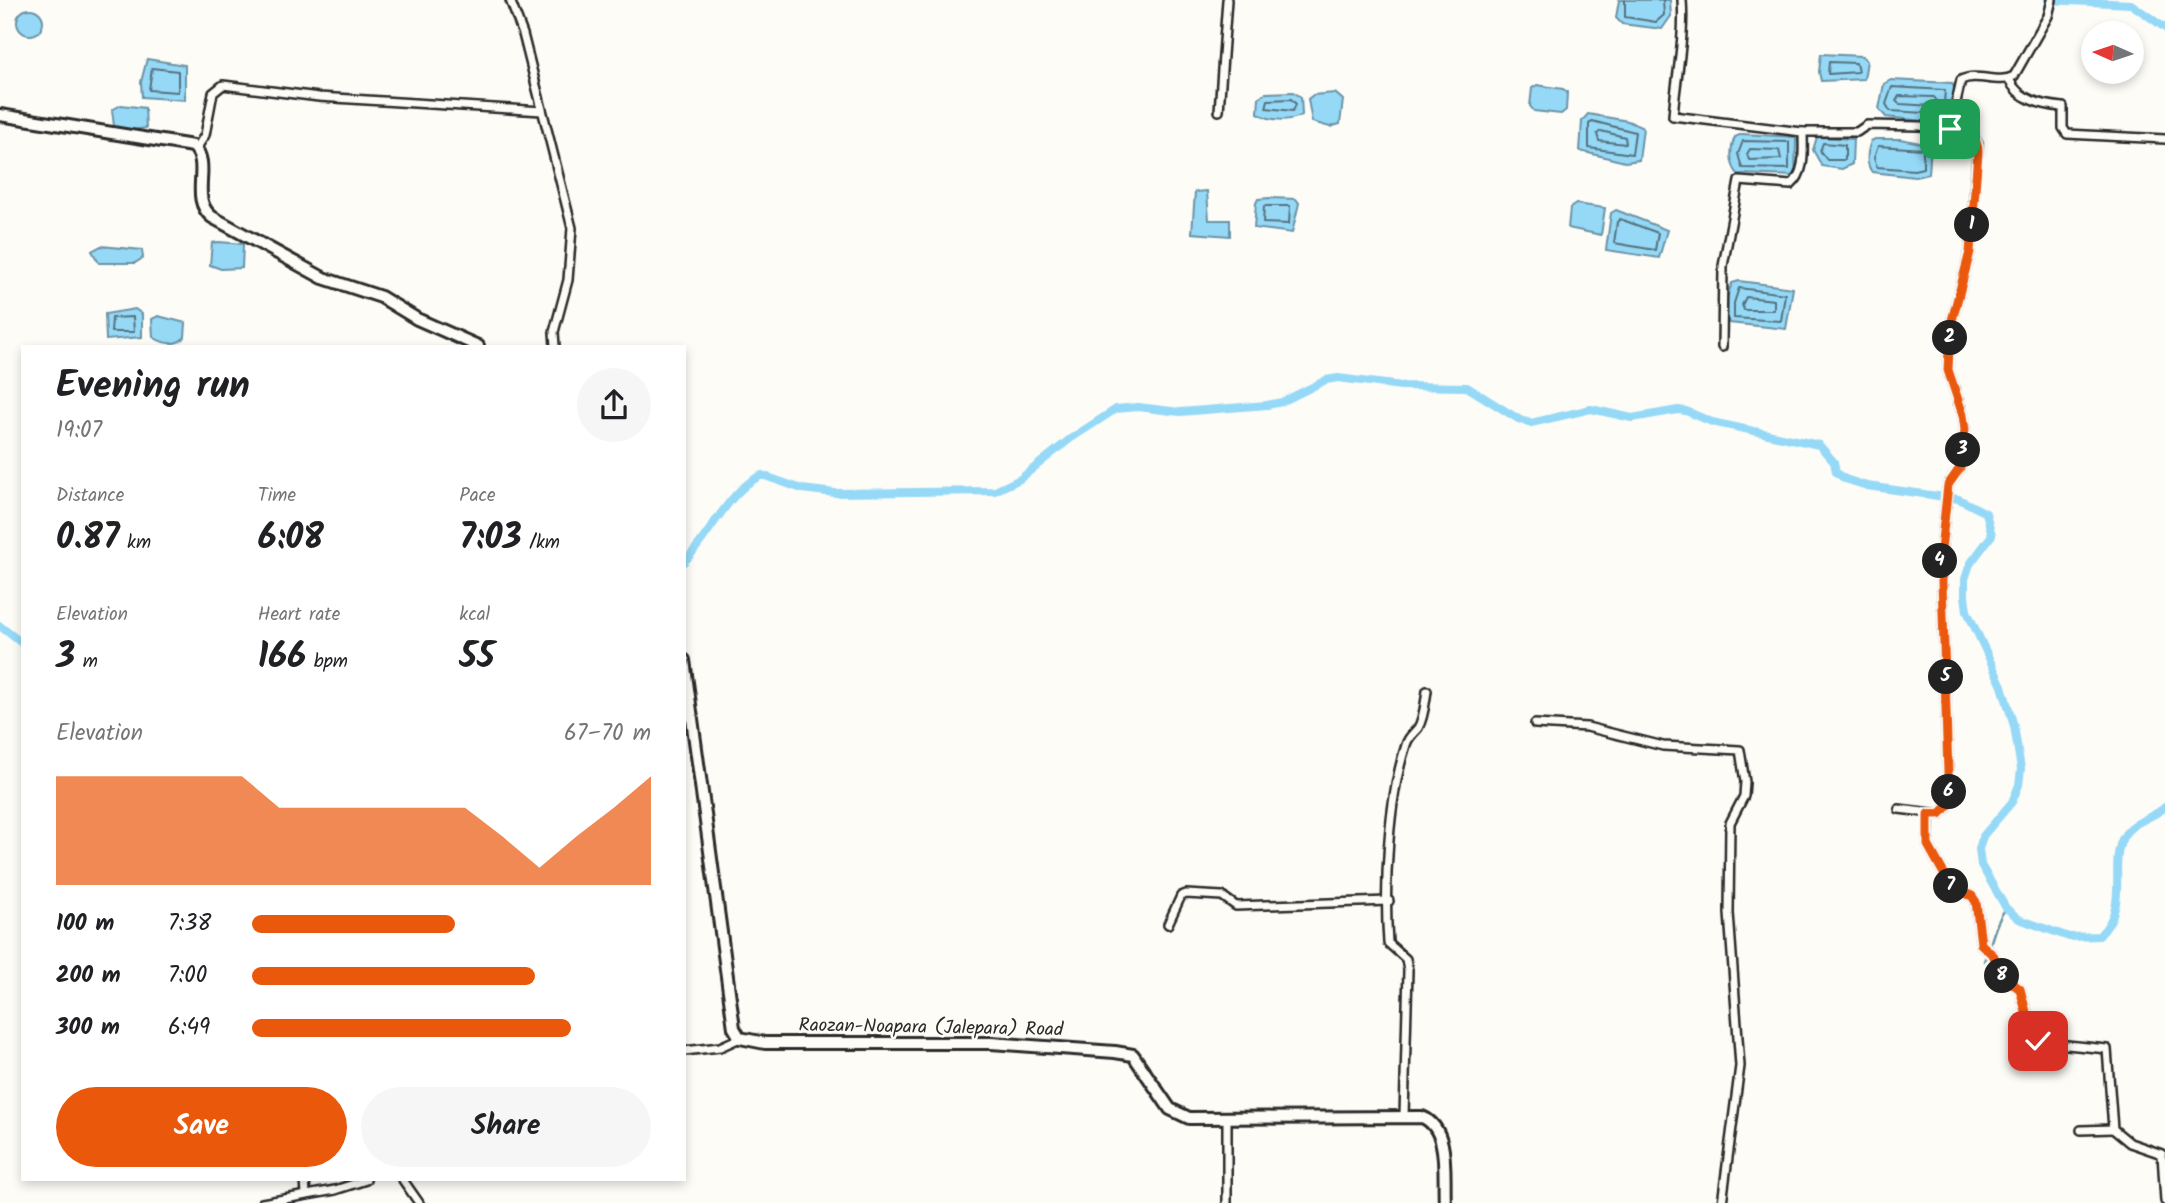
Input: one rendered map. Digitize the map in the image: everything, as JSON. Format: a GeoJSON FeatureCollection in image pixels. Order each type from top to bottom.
{"type":"FeatureCollection","features":[{"type":"Feature","properties":{"kind":"main road"},"geometry":{"type":"LineString","coordinates":[[0,115],[175,141],[196,149],[200,158],[201,202],[212,217],[323,278],[381,297],[417,319],[476,345]]}},
{"type":"Feature","properties":{"kind":"main road"},"geometry":{"type":"LineString","coordinates":[[686,674],[733,1018],[740,1038]]}},
{"type":"Feature","properties":{"kind":"main road","name":"Raozan-Noapara (Jalepara) Road"},"geometry":{"type":"LineString","coordinates":[[740,1038],[765,1043],[991,1043],[1115,1052],[1133,1055],[1170,1109],[1189,1118],[1404,1116],[1427,1119],[1438,1131],[1442,1150],[1445,1203]]}},
{"type":"Feature","properties":{"kind":"street"},"geometry":{"type":"LineString","coordinates":[[510,0],[523,34],[572,228],[568,280],[554,332],[555,345]]}},
{"type":"Feature","properties":{"kind":"street"},"geometry":{"type":"LineString","coordinates":[[1219,111],[1227,0]]}},
{"type":"Feature","properties":{"kind":"street"},"geometry":{"type":"LineString","coordinates":[[1682,0],[1685,28],[1678,56],[1673,116],[1803,132],[1857,132],[1867,125],[1950,129],[1971,134],[1978,144],[1970,252],[1950,328],[1948,370],[1963,415],[1963,453],[1960,468],[1948,485],[1944,504],[1940,574],[1949,805],[1940,814],[1899,809]]}},
{"type":"Feature","properties":{"kind":"street"},"geometry":{"type":"LineString","coordinates":[[1950,129],[1961,80],[1970,76],[2009,79],[2014,76],[2052,3]]}},
{"type":"Feature","properties":{"kind":"street"},"geometry":{"type":"LineString","coordinates":[[2009,79],[2017,93],[2049,106],[2063,107],[2063,128],[2067,134],[2165,139]]}},
{"type":"Feature","properties":{"kind":"street"},"geometry":{"type":"LineString","coordinates":[[196,149],[205,135],[213,93],[223,85],[331,98],[542,111]]}},
{"type":"Feature","properties":{"kind":"street"},"geometry":{"type":"LineString","coordinates":[[1722,347],[1723,266],[1739,181],[1791,185],[1798,180],[1802,168],[1803,132]]}},
{"type":"Feature","properties":{"kind":"street"},"geometry":{"type":"LineString","coordinates":[[1404,1116],[1408,970],[1406,959],[1388,943],[1393,805],[1406,744],[1421,720],[1427,691]]}},
{"type":"Feature","properties":{"kind":"street"},"geometry":{"type":"LineString","coordinates":[[1535,724],[1587,727],[1663,746],[1740,750],[1744,796],[1730,823],[1729,875],[1740,1066],[1722,1203]]}},
{"type":"Feature","properties":{"kind":"street"},"geometry":{"type":"LineString","coordinates":[[1928,814],[1928,845],[1952,888],[1972,896],[1976,902],[1987,949],[1998,973],[2020,989],[2029,1023],[2038,1041],[2107,1049],[2113,1129]]}},
{"type":"Feature","properties":{"kind":"street"},"geometry":{"type":"LineString","coordinates":[[1168,924],[1174,905],[1186,894],[1222,896],[1236,906],[1389,901]]}},
{"type":"Feature","properties":{"kind":"street"},"geometry":{"type":"LineString","coordinates":[[686,1051],[720,1048],[740,1038]]}},
{"type":"Feature","properties":{"kind":"street"},"geometry":{"type":"LineString","coordinates":[[1227,1117],[1227,1203]]}},
{"type":"Feature","properties":{"kind":"street"},"geometry":{"type":"LineString","coordinates":[[2081,1130],[2113,1129],[2130,1143],[2164,1153],[2165,1201]]}},
{"type":"Feature","properties":{"kind":"street"},"geometry":{"type":"LineString","coordinates":[[305,1181],[306,1195]]}},
{"type":"Feature","properties":{"kind":"street"},"geometry":{"type":"LineString","coordinates":[[262,1203],[335,1190],[363,1181]]}},
{"type":"Feature","properties":{"kind":"street"},"geometry":{"type":"LineString","coordinates":[[404,1181],[419,1203]]}},
{"type":"Feature","properties":{"kind":"water"},"geometry":{"type":"Polygon","coordinates":[[[1619,0],[1670,0],[1671,16],[1662,29],[1622,24],[1616,18],[1619,0]]]}},
{"type":"Feature","properties":{"kind":"water"},"geometry":{"type":"Polygon","coordinates":[[[30,9],[39,13],[43,22],[39,31],[30,35],[21,31],[17,22],[21,13],[30,9]]]}},
{"type":"Feature","properties":{"kind":"water"},"geometry":{"type":"Polygon","coordinates":[[[1821,54],[1862,56],[1867,61],[1864,79],[1821,81],[1821,54]]]}},
{"type":"Feature","properties":{"kind":"water"},"geometry":{"type":"Polygon","coordinates":[[[147,59],[185,65],[185,100],[142,97],[141,82],[147,59]]]}},
{"type":"Feature","properties":{"kind":"water"},"geometry":{"type":"Polygon","coordinates":[[[1891,80],[1952,83],[1955,90],[1949,121],[1943,123],[1886,117],[1879,109],[1884,84],[1891,80]]]}},
{"type":"Feature","properties":{"kind":"water"},"geometry":{"type":"Polygon","coordinates":[[[1537,85],[1567,92],[1566,110],[1561,114],[1534,111],[1530,106],[1532,88],[1537,85]]]}},
{"type":"Feature","properties":{"kind":"water"},"geometry":{"type":"Polygon","coordinates":[[[1293,92],[1301,97],[1302,115],[1280,120],[1258,113],[1259,97],[1266,93],[1293,92]]]}},
{"type":"Feature","properties":{"kind":"water"},"geometry":{"type":"Polygon","coordinates":[[[1335,93],[1343,100],[1340,124],[1330,127],[1312,122],[1308,99],[1313,95],[1335,93]]]}},
{"type":"Feature","properties":{"kind":"water"},"geometry":{"type":"Polygon","coordinates":[[[121,105],[145,108],[146,128],[133,130],[114,126],[112,110],[121,105]]]}},
{"type":"Feature","properties":{"kind":"water"},"geometry":{"type":"Polygon","coordinates":[[[1588,114],[1628,121],[1643,128],[1639,160],[1625,162],[1580,151],[1582,121],[1588,114]]]}},
{"type":"Feature","properties":{"kind":"water"},"geometry":{"type":"Polygon","coordinates":[[[1742,134],[1796,137],[1795,176],[1738,174],[1733,166],[1731,151],[1735,137],[1742,134]]]}},
{"type":"Feature","properties":{"kind":"water"},"geometry":{"type":"Polygon","coordinates":[[[1817,137],[1853,139],[1852,164],[1842,169],[1822,166],[1813,150],[1817,137]]]}},
{"type":"Feature","properties":{"kind":"water"},"geometry":{"type":"Polygon","coordinates":[[[1900,139],[1931,145],[1929,174],[1915,177],[1872,172],[1868,165],[1868,153],[1871,141],[1900,139]]]}},
{"type":"Feature","properties":{"kind":"water"},"geometry":{"type":"Polygon","coordinates":[[[1207,191],[1209,220],[1230,220],[1230,236],[1192,233],[1195,192],[1207,191]]]}},
{"type":"Feature","properties":{"kind":"water"},"geometry":{"type":"Polygon","coordinates":[[[1258,199],[1296,199],[1299,203],[1292,233],[1254,228],[1258,199]]]}},
{"type":"Feature","properties":{"kind":"water"},"geometry":{"type":"Polygon","coordinates":[[[1576,204],[1605,208],[1601,235],[1568,228],[1570,208],[1576,204]]]}},
{"type":"Feature","properties":{"kind":"water"},"geometry":{"type":"Polygon","coordinates":[[[1616,210],[1667,230],[1659,258],[1606,250],[1611,213],[1616,210]]]}},
{"type":"Feature","properties":{"kind":"water"},"geometry":{"type":"Polygon","coordinates":[[[212,243],[243,244],[242,268],[221,269],[210,265],[212,243]]]}},
{"type":"Feature","properties":{"kind":"water"},"geometry":{"type":"Polygon","coordinates":[[[101,246],[142,250],[143,258],[135,263],[99,263],[92,251],[101,246]]]}},
{"type":"Feature","properties":{"kind":"water"},"geometry":{"type":"Polygon","coordinates":[[[1739,281],[1793,288],[1786,329],[1729,323],[1726,313],[1727,298],[1732,283],[1739,281]]]}},
{"type":"Feature","properties":{"kind":"water"},"geometry":{"type":"Polygon","coordinates":[[[135,309],[142,314],[142,337],[106,340],[105,314],[135,309]]]}},
{"type":"Feature","properties":{"kind":"water"},"geometry":{"type":"Polygon","coordinates":[[[158,316],[186,323],[185,337],[169,343],[153,337],[152,319],[158,316]]]}},
{"type":"Feature","properties":{"kind":"waterway"},"geometry":{"type":"LineString","coordinates":[[2048,0],[2131,4],[2165,28]]}},
{"type":"Feature","properties":{"kind":"waterway"},"geometry":{"type":"LineString","coordinates":[[686,560],[729,502],[739,491],[762,475],[802,489],[835,493],[995,491],[1020,479],[1070,439],[1116,409],[1138,407],[1180,412],[1267,405],[1282,402],[1326,380],[1338,378],[1401,386],[1467,387],[1520,420],[1531,423],[1591,409],[1632,418],[1686,411],[1712,422],[1819,445],[1834,462],[1836,472],[1845,479],[1867,486],[1959,499],[1986,513],[1992,535],[1970,564],[1965,579],[1967,611],[2002,686],[2014,726],[2021,769],[2019,785],[2012,802],[1983,836],[1979,849],[1981,865],[2006,908],[2019,919],[2069,937],[2099,936],[2109,924],[2114,911],[2118,858],[2125,834],[2133,826],[2165,807]]}},
{"type":"Feature","properties":{"kind":"waterway"},"geometry":{"type":"LineString","coordinates":[[0,626],[21,642]]}},
{"type":"Feature","properties":{"kind":"waterway"},"geometry":{"type":"LineString","coordinates":[[1984,961],[2006,908]]}},
{"type":"Feature","properties":{"kind":"route"},"geometry":{"type":"LineString","coordinates":[[1950,129],[1971,134],[1978,144],[1978,153],[1973,188],[1970,252],[1950,328],[1948,370],[1950,383],[1963,415],[1965,430],[1960,468],[1948,485],[1944,504],[1941,550],[1940,590],[1945,657],[1949,805],[1940,814],[1928,814],[1926,832],[1928,845],[1952,888],[1972,896],[1976,902],[1981,944],[1994,956],[1998,973],[2020,989],[2033,1036],[2038,1041]]}}]}
